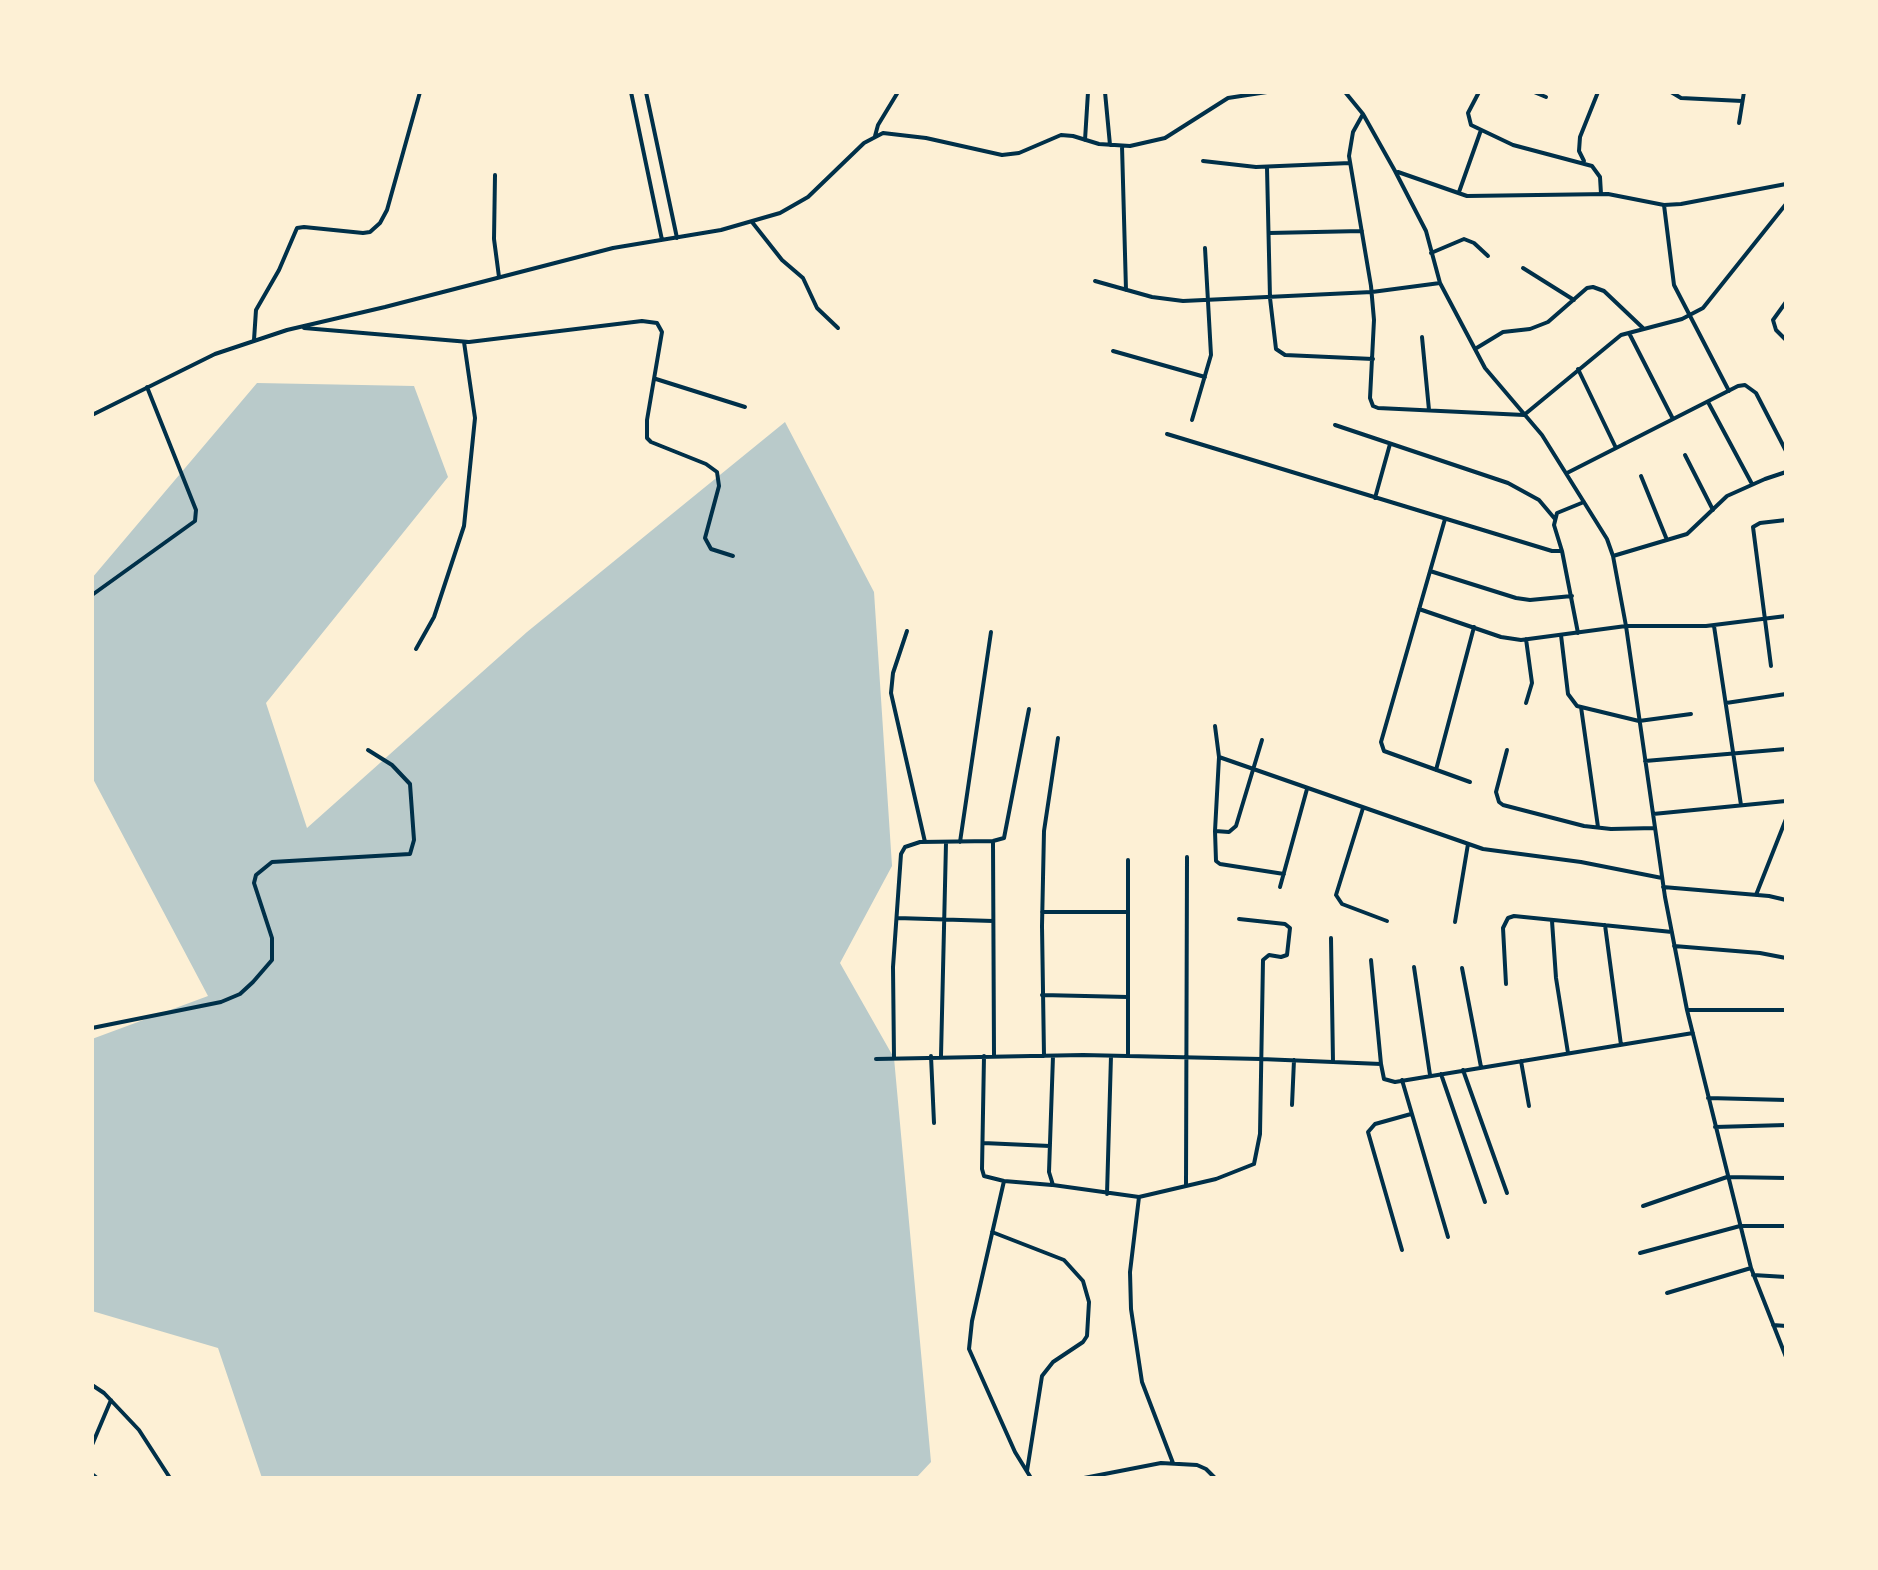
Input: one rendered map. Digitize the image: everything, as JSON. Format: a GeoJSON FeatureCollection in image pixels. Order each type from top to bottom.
{"type":"FeatureCollection","features":[{"type":"Feature","properties":{"kind":"street"},"geometry":{"type":"LineString","coordinates":[[254,340],[256,310],[282,264],[297,228],[363,233],[370,232],[380,223],[387,210],[420,92]]}},
{"type":"Feature","properties":{"kind":"street"},"geometry":{"type":"LineString","coordinates":[[631,92],[662,240]]}},
{"type":"Feature","properties":{"kind":"street"},"geometry":{"type":"LineString","coordinates":[[646,92],[677,238]]}},
{"type":"Feature","properties":{"kind":"street"},"geometry":{"type":"LineString","coordinates":[[875,136],[878,125],[898,92]]}},
{"type":"Feature","properties":{"kind":"street"},"geometry":{"type":"LineString","coordinates":[[1085,140],[1088,92]]}},
{"type":"Feature","properties":{"kind":"street"},"geometry":{"type":"LineString","coordinates":[[1105,92],[1110,145]]}},
{"type":"Feature","properties":{"kind":"street"},"geometry":{"type":"LineString","coordinates":[[92,415],[215,354],[298,327],[613,248],[677,238],[780,213],[808,197],[875,136],[898,134],[1002,155],[1019,153],[1061,135],[1110,145],[1148,144],[1165,138],[1228,98],[1267,92]]}},
{"type":"Feature","properties":{"kind":"street"},"geometry":{"type":"LineString","coordinates":[[1345,92],[1363,114],[1426,231],[1440,283],[1485,368],[1542,435],[1585,501],[1613,556],[1663,887],[1687,1010],[1751,1268],[1786,1357]]}},
{"type":"Feature","properties":{"kind":"street"},"geometry":{"type":"LineString","coordinates":[[1479,92],[1468,117],[1471,125],[1513,145],[1585,163]]}},
{"type":"Feature","properties":{"kind":"street"},"geometry":{"type":"LineString","coordinates":[[1534,92],[1546,97]]}},
{"type":"Feature","properties":{"kind":"street"},"geometry":{"type":"LineString","coordinates":[[1598,92],[1580,137],[1579,151],[1585,163],[1600,177],[1601,194]]}},
{"type":"Feature","properties":{"kind":"street"},"geometry":{"type":"LineString","coordinates":[[1671,92],[1681,98],[1742,101]]}},
{"type":"Feature","properties":{"kind":"street"},"geometry":{"type":"LineString","coordinates":[[1739,123],[1744,92]]}},
{"type":"Feature","properties":{"kind":"street"},"geometry":{"type":"LineString","coordinates":[[1363,114],[1349,145],[1372,292],[1370,398],[1373,406],[1524,415],[1613,340],[1691,316],[1703,308],[1786,204]]}},
{"type":"Feature","properties":{"kind":"street"},"geometry":{"type":"LineString","coordinates":[[1459,193],[1481,130]]}},
{"type":"Feature","properties":{"kind":"street"},"geometry":{"type":"LineString","coordinates":[[1122,146],[1126,290]]}},
{"type":"Feature","properties":{"kind":"street"},"geometry":{"type":"LineString","coordinates":[[1203,161],[1267,168],[1350,163]]}},
{"type":"Feature","properties":{"kind":"street"},"geometry":{"type":"LineString","coordinates":[[1267,168],[1270,298],[1279,354],[1373,359]]}},
{"type":"Feature","properties":{"kind":"street"},"geometry":{"type":"LineString","coordinates":[[1395,171],[1481,198],[1601,194],[1664,205],[1786,184]]}},
{"type":"Feature","properties":{"kind":"street"},"geometry":{"type":"LineString","coordinates":[[495,175],[494,239],[499,277]]}},
{"type":"Feature","properties":{"kind":"street"},"geometry":{"type":"LineString","coordinates":[[1664,205],[1671,276],[1729,391]]}},
{"type":"Feature","properties":{"kind":"street"},"geometry":{"type":"LineString","coordinates":[[752,222],[782,260],[803,278],[817,308],[838,328]]}},
{"type":"Feature","properties":{"kind":"street"},"geometry":{"type":"LineString","coordinates":[[1269,233],[1362,231]]}},
{"type":"Feature","properties":{"kind":"street"},"geometry":{"type":"LineString","coordinates":[[1431,253],[1464,239],[1474,243],[1488,256]]}},
{"type":"Feature","properties":{"kind":"street"},"geometry":{"type":"LineString","coordinates":[[1192,420],[1211,355],[1205,248]]}},
{"type":"Feature","properties":{"kind":"street"},"geometry":{"type":"LineString","coordinates":[[1523,268],[1574,300]]}},
{"type":"Feature","properties":{"kind":"street"},"geometry":{"type":"LineString","coordinates":[[1095,281],[1167,300],[1372,292],[1440,283]]}},
{"type":"Feature","properties":{"kind":"street"},"geometry":{"type":"LineString","coordinates":[[1475,349],[1503,332],[1530,329],[1548,322],[1587,288],[1598,288],[1644,329]]}},
{"type":"Feature","properties":{"kind":"street"},"geometry":{"type":"LineString","coordinates":[[1786,302],[1773,320],[1776,330],[1786,340]]}},
{"type":"Feature","properties":{"kind":"street"},"geometry":{"type":"LineString","coordinates":[[298,327],[464,342],[652,320],[661,327],[662,332],[647,420],[647,438],[717,472],[719,486],[705,538],[711,549],[733,556]]}},
{"type":"Feature","properties":{"kind":"street"},"geometry":{"type":"LineString","coordinates":[[1629,333],[1673,419]]}},
{"type":"Feature","properties":{"kind":"street"},"geometry":{"type":"LineString","coordinates":[[1422,337],[1429,410]]}},
{"type":"Feature","properties":{"kind":"street"},"geometry":{"type":"LineString","coordinates":[[416,649],[434,617],[464,526],[475,418],[464,342]]}},
{"type":"Feature","properties":{"kind":"street"},"geometry":{"type":"LineString","coordinates":[[1113,351],[1205,377]]}},
{"type":"Feature","properties":{"kind":"street"},"geometry":{"type":"LineString","coordinates":[[1578,369],[1616,448]]}},
{"type":"Feature","properties":{"kind":"street"},"geometry":{"type":"LineString","coordinates":[[656,379],[745,407]]}},
{"type":"Feature","properties":{"kind":"street"},"geometry":{"type":"LineString","coordinates":[[1567,473],[1745,385],[1756,393],[1786,451]]}},
{"type":"Feature","properties":{"kind":"street"},"geometry":{"type":"LineString","coordinates":[[92,595],[195,521],[196,510],[147,387]]}},
{"type":"Feature","properties":{"kind":"street"},"geometry":{"type":"LineString","coordinates":[[1708,402],[1753,484]]}},
{"type":"Feature","properties":{"kind":"street"},"geometry":{"type":"LineString","coordinates":[[1335,425],[1508,483],[1539,500],[1555,519]]}},
{"type":"Feature","properties":{"kind":"street"},"geometry":{"type":"LineString","coordinates":[[1167,434],[1542,549],[1562,551]]}},
{"type":"Feature","properties":{"kind":"street"},"geometry":{"type":"LineString","coordinates":[[1375,498],[1390,444]]}},
{"type":"Feature","properties":{"kind":"street"},"geometry":{"type":"LineString","coordinates":[[1685,455],[1713,510]]}},
{"type":"Feature","properties":{"kind":"street"},"geometry":{"type":"LineString","coordinates":[[1613,556],[1687,534],[1727,496],[1786,472]]}},
{"type":"Feature","properties":{"kind":"street"},"geometry":{"type":"LineString","coordinates":[[1641,476],[1668,541]]}},
{"type":"Feature","properties":{"kind":"street"},"geometry":{"type":"LineString","coordinates":[[1578,633],[1554,525],[1564,509],[1585,501]]}},
{"type":"Feature","properties":{"kind":"street"},"geometry":{"type":"LineString","coordinates":[[1445,519],[1382,747],[1470,782]]}},
{"type":"Feature","properties":{"kind":"street"},"geometry":{"type":"LineString","coordinates":[[1771,666],[1753,527],[1760,523],[1786,520]]}},
{"type":"Feature","properties":{"kind":"street"},"geometry":{"type":"LineString","coordinates":[[1430,571],[1516,598],[1530,600],[1572,596]]}},
{"type":"Feature","properties":{"kind":"street"},"geometry":{"type":"LineString","coordinates":[[1419,609],[1501,637],[1526,639],[1626,626],[1714,626],[1786,616]]}},
{"type":"Feature","properties":{"kind":"street"},"geometry":{"type":"LineString","coordinates":[[1714,626],[1741,805]]}},
{"type":"Feature","properties":{"kind":"street"},"geometry":{"type":"LineString","coordinates":[[1436,770],[1474,627]]}},
{"type":"Feature","properties":{"kind":"street"},"geometry":{"type":"LineString","coordinates":[[907,631],[893,673],[891,693],[925,842]]}},
{"type":"Feature","properties":{"kind":"street"},"geometry":{"type":"LineString","coordinates":[[960,842],[991,632]]}},
{"type":"Feature","properties":{"kind":"street"},"geometry":{"type":"LineString","coordinates":[[1561,635],[1568,694],[1572,703],[1639,721],[1691,714]]}},
{"type":"Feature","properties":{"kind":"street"},"geometry":{"type":"LineString","coordinates":[[1526,639],[1532,683],[1526,703]]}},
{"type":"Feature","properties":{"kind":"street"},"geometry":{"type":"LineString","coordinates":[[1726,703],[1786,694]]}},
{"type":"Feature","properties":{"kind":"street"},"geometry":{"type":"LineString","coordinates":[[1581,707],[1599,828]]}},
{"type":"Feature","properties":{"kind":"street"},"geometry":{"type":"LineString","coordinates":[[894,1058],[893,967],[901,854],[911,844],[1004,838],[1029,709]]}},
{"type":"Feature","properties":{"kind":"street"},"geometry":{"type":"LineString","coordinates":[[1215,726],[1219,757],[1215,858],[1220,864],[1284,874]]}},
{"type":"Feature","properties":{"kind":"street"},"geometry":{"type":"LineString","coordinates":[[1044,1056],[1044,831],[1058,738]]}},
{"type":"Feature","properties":{"kind":"street"},"geometry":{"type":"LineString","coordinates":[[1215,831],[1233,830],[1262,740]]}},
{"type":"Feature","properties":{"kind":"street"},"geometry":{"type":"LineString","coordinates":[[1645,761],[1786,749]]}},
{"type":"Feature","properties":{"kind":"street"},"geometry":{"type":"LineString","coordinates":[[92,1028],[221,1002],[240,994],[272,960],[272,938],[254,883],[256,875],[272,862],[410,854],[414,840],[410,784],[392,765],[368,750]]}},
{"type":"Feature","properties":{"kind":"street"},"geometry":{"type":"LineString","coordinates":[[1507,750],[1496,792],[1499,802],[1584,826],[1655,828]]}},
{"type":"Feature","properties":{"kind":"street"},"geometry":{"type":"LineString","coordinates":[[1219,757],[1483,849],[1581,862],[1662,878]]}},
{"type":"Feature","properties":{"kind":"street"},"geometry":{"type":"LineString","coordinates":[[1280,887],[1307,789]]}},
{"type":"Feature","properties":{"kind":"street"},"geometry":{"type":"LineString","coordinates":[[1653,814],[1786,801]]}},
{"type":"Feature","properties":{"kind":"street"},"geometry":{"type":"LineString","coordinates":[[1363,808],[1336,895],[1342,904],[1387,921]]}},
{"type":"Feature","properties":{"kind":"street"},"geometry":{"type":"LineString","coordinates":[[1756,895],[1785,823]]}},
{"type":"Feature","properties":{"kind":"street"},"geometry":{"type":"LineString","coordinates":[[993,841],[994,1056]]}},
{"type":"Feature","properties":{"kind":"street"},"geometry":{"type":"LineString","coordinates":[[941,1056],[946,842]]}},
{"type":"Feature","properties":{"kind":"street"},"geometry":{"type":"LineString","coordinates":[[1455,922],[1468,844]]}},
{"type":"Feature","properties":{"kind":"street"},"geometry":{"type":"LineString","coordinates":[[1186,1185],[1187,857]]}},
{"type":"Feature","properties":{"kind":"street"},"geometry":{"type":"LineString","coordinates":[[1128,860],[1128,1056]]}},
{"type":"Feature","properties":{"kind":"street"},"geometry":{"type":"LineString","coordinates":[[1663,887],[1786,900]]}},
{"type":"Feature","properties":{"kind":"street"},"geometry":{"type":"LineString","coordinates":[[1042,912],[1128,912]]}},
{"type":"Feature","properties":{"kind":"street"},"geometry":{"type":"LineString","coordinates":[[1506,984],[1504,923],[1514,916],[1672,932]]}},
{"type":"Feature","properties":{"kind":"street"},"geometry":{"type":"LineString","coordinates":[[897,918],[993,921]]}},
{"type":"Feature","properties":{"kind":"street"},"geometry":{"type":"LineString","coordinates":[[984,1056],[984,1176],[1139,1197],[1216,1179],[1254,1164],[1259,1147],[1263,960],[1269,955],[1287,955],[1290,928],[1285,924],[1239,919]]}},
{"type":"Feature","properties":{"kind":"street"},"geometry":{"type":"LineString","coordinates":[[1552,920],[1556,978],[1568,1053]]}},
{"type":"Feature","properties":{"kind":"street"},"geometry":{"type":"LineString","coordinates":[[1605,925],[1621,1045]]}},
{"type":"Feature","properties":{"kind":"street"},"geometry":{"type":"LineString","coordinates":[[1331,938],[1333,1062]]}},
{"type":"Feature","properties":{"kind":"street"},"geometry":{"type":"LineString","coordinates":[[1674,946],[1786,958]]}},
{"type":"Feature","properties":{"kind":"street"},"geometry":{"type":"LineString","coordinates":[[1371,960],[1381,1064],[1384,1079],[1389,1081],[1693,1033]]}},
{"type":"Feature","properties":{"kind":"street"},"geometry":{"type":"LineString","coordinates":[[1414,967],[1430,1076]]}},
{"type":"Feature","properties":{"kind":"street"},"geometry":{"type":"LineString","coordinates":[[1462,968],[1481,1067]]}},
{"type":"Feature","properties":{"kind":"street"},"geometry":{"type":"LineString","coordinates":[[1042,995],[1128,997]]}},
{"type":"Feature","properties":{"kind":"street"},"geometry":{"type":"LineString","coordinates":[[1687,1010],[1786,1010]]}},
{"type":"Feature","properties":{"kind":"street"},"geometry":{"type":"LineString","coordinates":[[931,1056],[934,1123]]}},
{"type":"Feature","properties":{"kind":"street"},"geometry":{"type":"LineString","coordinates":[[1053,1056],[1049,1178],[1053,1185]]}},
{"type":"Feature","properties":{"kind":"street"},"geometry":{"type":"LineString","coordinates":[[1107,1194],[1111,1056]]}},
{"type":"Feature","properties":{"kind":"street"},"geometry":{"type":"LineString","coordinates":[[876,1059],[1128,1056],[1381,1064]]}},
{"type":"Feature","properties":{"kind":"street"},"geometry":{"type":"LineString","coordinates":[[1292,1105],[1294,1060]]}},
{"type":"Feature","properties":{"kind":"street"},"geometry":{"type":"LineString","coordinates":[[1521,1061],[1529,1106]]}},
{"type":"Feature","properties":{"kind":"street"},"geometry":{"type":"LineString","coordinates":[[1463,1070],[1507,1193]]}},
{"type":"Feature","properties":{"kind":"street"},"geometry":{"type":"LineString","coordinates":[[1441,1074],[1485,1202]]}},
{"type":"Feature","properties":{"kind":"street"},"geometry":{"type":"LineString","coordinates":[[1402,1080],[1448,1237]]}},
{"type":"Feature","properties":{"kind":"street"},"geometry":{"type":"LineString","coordinates":[[1708,1098],[1786,1100]]}},
{"type":"Feature","properties":{"kind":"street"},"geometry":{"type":"LineString","coordinates":[[1402,1250],[1368,1132],[1375,1124],[1411,1114]]}},
{"type":"Feature","properties":{"kind":"street"},"geometry":{"type":"LineString","coordinates":[[1715,1127],[1786,1125]]}},
{"type":"Feature","properties":{"kind":"street"},"geometry":{"type":"LineString","coordinates":[[983,1143],[1050,1146]]}},
{"type":"Feature","properties":{"kind":"street"},"geometry":{"type":"LineString","coordinates":[[1643,1206],[1727,1177],[1786,1178]]}},
{"type":"Feature","properties":{"kind":"street"},"geometry":{"type":"LineString","coordinates":[[1004,1181],[972,1321],[969,1349],[1009,1439],[1031,1478]]}},
{"type":"Feature","properties":{"kind":"street"},"geometry":{"type":"LineString","coordinates":[[1139,1197],[1130,1272],[1131,1309],[1142,1382],[1173,1463]]}},
{"type":"Feature","properties":{"kind":"street"},"geometry":{"type":"LineString","coordinates":[[1640,1253],[1740,1226],[1786,1226]]}},
{"type":"Feature","properties":{"kind":"street"},"geometry":{"type":"LineString","coordinates":[[992,1232],[1064,1260],[1083,1281],[1089,1302],[1087,1336],[1053,1362],[1042,1376],[1027,1471]]}},
{"type":"Feature","properties":{"kind":"street"},"geometry":{"type":"LineString","coordinates":[[1667,1293],[1751,1268]]}},
{"type":"Feature","properties":{"kind":"street"},"geometry":{"type":"LineString","coordinates":[[1753,1275],[1786,1277]]}},
{"type":"Feature","properties":{"kind":"street"},"geometry":{"type":"LineString","coordinates":[[1773,1325],[1786,1326]]}},
{"type":"Feature","properties":{"kind":"street"},"geometry":{"type":"LineString","coordinates":[[92,1385],[139,1430],[170,1478]]}},
{"type":"Feature","properties":{"kind":"street"},"geometry":{"type":"LineString","coordinates":[[92,1445],[111,1400]]}},
{"type":"Feature","properties":{"kind":"street"},"geometry":{"type":"LineString","coordinates":[[1084,1478],[1151,1464],[1173,1463],[1197,1465],[1215,1478]]}},
{"type":"Feature","properties":{"kind":"street"},"geometry":{"type":"LineString","coordinates":[[92,1474],[97,1478]]}},
{"type":"Feature","properties":{"kind":"shaded area"},"geometry":{"type":"Polygon","coordinates":[[[257,383],[414,386],[448,477],[266,703],[307,828],[527,632],[785,422],[874,592],[892,866],[840,963],[894,1058],[931,1462],[916,1478],[262,1478],[218,1348],[92,1311],[92,1039],[208,996],[92,777],[92,578],[257,383]]]}}]}
